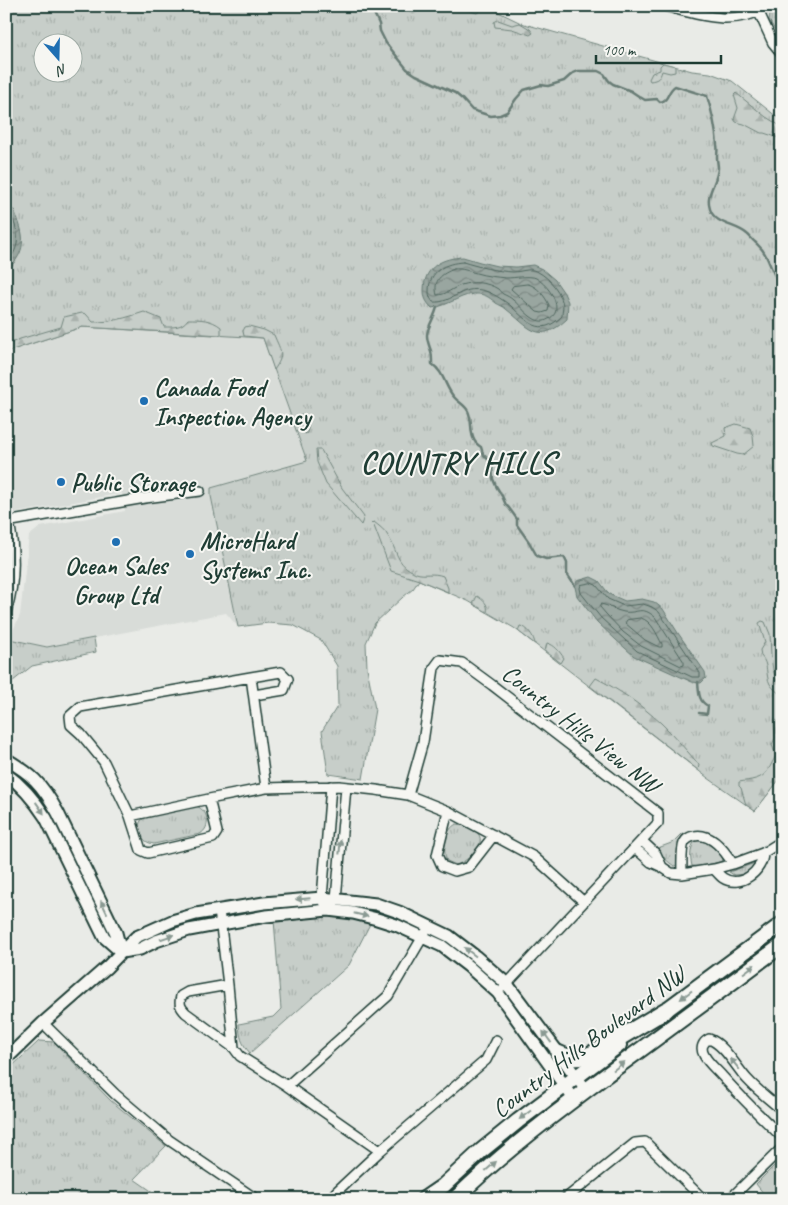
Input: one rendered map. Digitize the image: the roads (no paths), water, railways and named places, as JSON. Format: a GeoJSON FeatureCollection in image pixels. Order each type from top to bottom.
{"type":"FeatureCollection","features":[{"type":"Feature","properties":{"kind":"main road","name":"Country Hills Boulevard NW"},"geometry":{"type":"LineString","coordinates":[[424,1199],[443,1186],[481,1151],[576,1076],[782,924]]}},
{"type":"Feature","properties":{"kind":"main road","name":"Country Hills Boulevard NW"},"geometry":{"type":"LineString","coordinates":[[455,1199],[518,1142],[782,945]]}},
{"type":"Feature","properties":{"kind":"main road"},"geometry":{"type":"LineString","coordinates":[[558,1053],[570,1058],[587,1056],[666,1010]]}},
{"type":"Feature","properties":{"kind":"main road"},"geometry":{"type":"LineString","coordinates":[[432,1199],[443,1186]]}},
{"type":"Feature","properties":{"kind":"street"},"geometry":{"type":"LineString","coordinates":[[664,6],[712,18],[733,19],[770,6]]}},
{"type":"Feature","properties":{"kind":"street"},"geometry":{"type":"LineString","coordinates":[[757,10],[772,43],[782,54]]}},
{"type":"Feature","properties":{"kind":"street"},"geometry":{"type":"LineString","coordinates":[[6,612],[14,557],[13,540],[8,522],[145,498],[200,492]]}},
{"type":"Feature","properties":{"kind":"street","name":"Country Hills View NW"},"geometry":{"type":"LineString","coordinates":[[408,796],[423,742],[434,668],[440,660],[462,663],[658,813],[658,822],[642,841],[498,993]]}},
{"type":"Feature","properties":{"kind":"street"},"geometry":{"type":"LineString","coordinates":[[209,799],[217,832],[213,838],[148,853],[141,850],[130,816],[104,762],[71,725],[70,716],[80,707],[251,677],[281,672],[288,679],[284,690],[254,695]]}},
{"type":"Feature","properties":{"kind":"street"},"geometry":{"type":"LineString","coordinates":[[251,677],[266,788]]}},
{"type":"Feature","properties":{"kind":"street"},"geometry":{"type":"LineString","coordinates":[[6,759],[35,780],[58,813],[116,933],[121,952]]}},
{"type":"Feature","properties":{"kind":"street"},"geometry":{"type":"LineString","coordinates":[[6,774],[24,788],[38,805],[104,937],[121,952]]}},
{"type":"Feature","properties":{"kind":"street"},"geometry":{"type":"LineString","coordinates":[[130,816],[266,788],[339,786],[408,796],[448,811],[534,857],[584,902]]}},
{"type":"Feature","properties":{"kind":"street"},"geometry":{"type":"LineString","coordinates":[[328,910],[322,898],[339,786]]}},
{"type":"Feature","properties":{"kind":"street"},"geometry":{"type":"LineString","coordinates":[[328,910],[336,899],[339,786]]}},
{"type":"Feature","properties":{"kind":"street"},"geometry":{"type":"LineString","coordinates":[[448,811],[436,855],[442,866],[455,871],[469,867],[494,835]]}},
{"type":"Feature","properties":{"kind":"street"},"geometry":{"type":"LineString","coordinates":[[682,874],[683,845],[687,839],[695,836],[704,836],[714,842],[727,854],[733,864]]}},
{"type":"Feature","properties":{"kind":"street"},"geometry":{"type":"LineString","coordinates":[[642,841],[656,854],[662,867]]}},
{"type":"Feature","properties":{"kind":"street"},"geometry":{"type":"LineString","coordinates":[[635,848],[651,862],[671,873],[682,874],[733,864],[763,853],[782,841]]}},
{"type":"Feature","properties":{"kind":"street"},"geometry":{"type":"LineString","coordinates":[[714,869],[723,878],[741,880],[757,871],[763,862],[763,853]]}},
{"type":"Feature","properties":{"kind":"street"},"geometry":{"type":"LineString","coordinates":[[6,1059],[43,1023],[107,967],[136,937],[172,921],[196,914],[264,903],[322,898],[376,904],[398,912],[449,936],[507,984],[586,1090]]}},
{"type":"Feature","properties":{"kind":"street"},"geometry":{"type":"LineString","coordinates":[[219,910],[234,1048]]}},
{"type":"Feature","properties":{"kind":"street"},"geometry":{"type":"LineString","coordinates":[[121,952],[140,949],[189,930],[266,916],[328,910],[353,913],[396,925],[442,946],[498,993],[574,1099]]}},
{"type":"Feature","properties":{"kind":"street"},"geometry":{"type":"LineString","coordinates":[[288,1086],[388,996],[428,926]]}},
{"type":"Feature","properties":{"kind":"street"},"geometry":{"type":"LineString","coordinates":[[228,985],[188,992],[181,996],[179,1002],[181,1007],[186,1013],[234,1048],[240,1056],[288,1086],[380,1151]]}},
{"type":"Feature","properties":{"kind":"street"},"geometry":{"type":"LineString","coordinates":[[43,1023],[115,1094],[169,1140],[256,1199]]}},
{"type":"Feature","properties":{"kind":"street"},"geometry":{"type":"LineString","coordinates":[[782,1110],[748,1080],[721,1047],[709,1039],[704,1042],[702,1046],[704,1055],[736,1092],[782,1137]]}},
{"type":"Feature","properties":{"kind":"street"},"geometry":{"type":"LineString","coordinates":[[330,1199],[380,1151],[486,1060],[496,1040]]}},
{"type":"Feature","properties":{"kind":"street"},"geometry":{"type":"LineString","coordinates":[[736,1092],[748,1080]]}},
{"type":"Feature","properties":{"kind":"street"},"geometry":{"type":"LineString","coordinates":[[565,1199],[635,1143],[645,1142],[703,1199]]}},
{"type":"Feature","properties":{"kind":"street"},"geometry":{"type":"LineString","coordinates":[[730,1199],[782,1148]]}},
{"type":"Feature","properties":{"kind":"water"},"geometry":{"type":"Polygon","coordinates":[[[6,207],[14,210],[21,229],[22,247],[20,254],[6,273],[6,207]]]}},
{"type":"Feature","properties":{"kind":"water"},"geometry":{"type":"Polygon","coordinates":[[[463,257],[497,266],[516,267],[533,265],[542,269],[555,280],[564,293],[568,302],[567,319],[548,331],[534,331],[504,307],[487,296],[479,294],[468,295],[432,308],[424,295],[427,275],[436,265],[448,259],[463,257]]]}},
{"type":"Feature","properties":{"kind":"water"},"geometry":{"type":"Polygon","coordinates":[[[591,577],[599,581],[609,594],[625,601],[642,599],[654,602],[663,609],[705,672],[706,678],[701,683],[692,682],[634,656],[597,622],[577,596],[575,587],[577,581],[591,577]]]}},
{"type":"Feature","properties":{"kind":"waterway"},"geometry":{"type":"LineString","coordinates":[[367,6],[373,11],[386,43],[407,69],[455,93],[472,110],[491,116],[507,112],[524,90],[564,81],[578,71],[598,71],[604,74],[613,84],[631,91],[645,100],[657,99],[660,102],[663,101],[675,86],[707,96],[716,133],[718,168],[709,198],[710,209],[716,218],[742,231],[760,247],[782,288]]}},
{"type":"Feature","properties":{"kind":"waterway"},"geometry":{"type":"LineString","coordinates":[[437,307],[427,335],[432,364],[439,371],[451,393],[468,411],[474,440],[492,464],[493,479],[506,505],[517,519],[517,525],[537,556],[546,559],[564,557],[567,563],[567,574],[575,586]]}},
{"type":"Feature","properties":{"kind":"waterway"},"geometry":{"type":"LineString","coordinates":[[698,682],[702,702],[708,706],[707,714],[699,713]]}},
{"type":"Feature","properties":{"kind":"place","name":"Canada Food Inspection Agency"},"geometry":{"type":"Point","coordinates":[144,401]}},
{"type":"Feature","properties":{"kind":"place","name":"Public Storage"},"geometry":{"type":"Point","coordinates":[61,482]}},
{"type":"Feature","properties":{"kind":"place","name":"Ocean Sales Group Ltd"},"geometry":{"type":"Point","coordinates":[116,542]}},
{"type":"Feature","properties":{"kind":"place","name":"MicroHard Systems Inc."},"geometry":{"type":"Point","coordinates":[190,554]}},
{"type":"Feature","properties":{"kind":"district","name":"COUNTRY HILLS"},"geometry":{"type":"Point","coordinates":[458,463]}}]}
